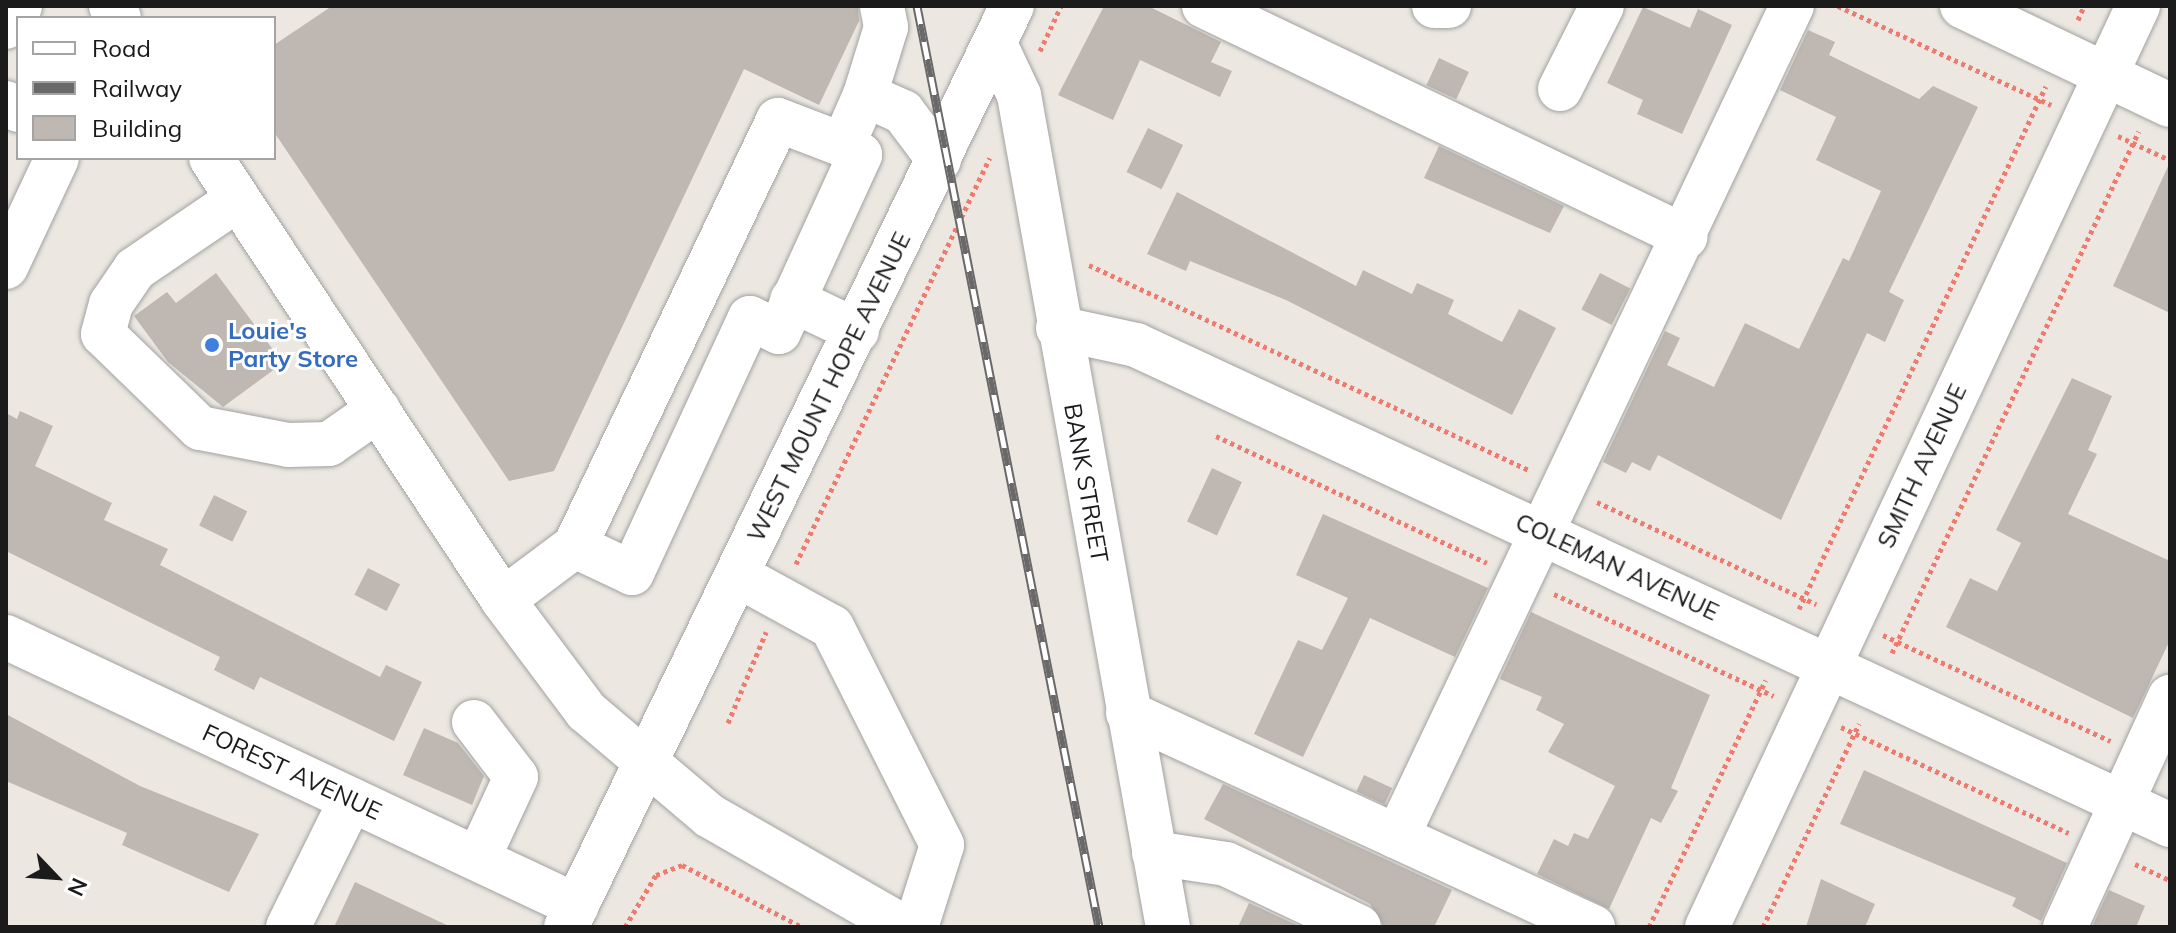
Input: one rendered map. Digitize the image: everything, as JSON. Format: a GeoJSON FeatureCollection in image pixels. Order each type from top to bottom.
{"type":"FeatureCollection","features":[{"type":"Feature","properties":{"kind":"street"},"geometry":{"type":"LineString","coordinates":[[6,27],[20,6]]}},
{"type":"Feature","properties":{"kind":"street"},"geometry":{"type":"LineString","coordinates":[[843,145],[865,95],[886,27],[882,6]]}},
{"type":"Feature","properties":{"kind":"street"},"geometry":{"type":"LineString","coordinates":[[1204,6],[1686,237]]}},
{"type":"Feature","properties":{"kind":"street"},"geometry":{"type":"LineString","coordinates":[[1434,6],[1449,6]]}},
{"type":"Feature","properties":{"kind":"street"},"geometry":{"type":"LineString","coordinates":[[1560,89],[1602,6]]}},
{"type":"Feature","properties":{"kind":"street"},"geometry":{"type":"LineString","coordinates":[[1397,837],[1567,488],[1792,6]]}},
{"type":"Feature","properties":{"kind":"street"},"geometry":{"type":"LineString","coordinates":[[1962,6],[2162,101]]}},
{"type":"Feature","properties":{"kind":"street","name":"SMITH AVENUE"},"geometry":{"type":"LineString","coordinates":[[1707,927],[2138,6]]}},
{"type":"Feature","properties":{"kind":"street","name":"BANK STREET"},"geometry":{"type":"LineString","coordinates":[[1004,25],[1019,95],[1041,243],[1168,927]]}},
{"type":"Feature","properties":{"kind":"street","name":"WEST MOUNT HOPE AVENUE"},"geometry":{"type":"LineString","coordinates":[[572,917],[647,769],[737,575],[1004,25]]}},
{"type":"Feature","properties":{"kind":"street"},"geometry":{"type":"LineString","coordinates":[[865,95],[903,112],[939,160]]}},
{"type":"Feature","properties":{"kind":"street"},"geometry":{"type":"LineString","coordinates":[[503,600],[575,546],[778,120],[843,145],[860,155],[779,332],[750,318],[632,573],[575,546]]}},
{"type":"Feature","properties":{"kind":"street"},"geometry":{"type":"LineString","coordinates":[[6,267],[56,160]]}},
{"type":"Feature","properties":{"kind":"street"},"geometry":{"type":"LineString","coordinates":[[212,160],[503,600],[579,703],[647,769],[780,861],[904,927]]}},
{"type":"Feature","properties":{"kind":"street"},"geometry":{"type":"LineString","coordinates":[[238,199],[135,269],[111,304],[103,334],[200,428],[288,445],[329,444],[378,410]]}},
{"type":"Feature","properties":{"kind":"street"},"geometry":{"type":"LineString","coordinates":[[792,300],[857,331]]}},
{"type":"Feature","properties":{"kind":"street","name":"COLEMAN AVENUE"},"geometry":{"type":"LineString","coordinates":[[1058,328],[1136,345],[2170,825]]}},
{"type":"Feature","properties":{"kind":"street"},"geometry":{"type":"LineString","coordinates":[[737,575],[832,627],[942,845],[916,927]]}},
{"type":"Feature","properties":{"kind":"street","name":"FOREST AVENUE"},"geometry":{"type":"LineString","coordinates":[[6,637],[478,859],[572,917]]}},
{"type":"Feature","properties":{"kind":"street"},"geometry":{"type":"LineString","coordinates":[[2065,927],[2170,697]]}},
{"type":"Feature","properties":{"kind":"street"},"geometry":{"type":"LineString","coordinates":[[1128,713],[1593,927]]}},
{"type":"Feature","properties":{"kind":"street"},"geometry":{"type":"LineString","coordinates":[[474,722],[516,777],[478,859]]}},
{"type":"Feature","properties":{"kind":"street"},"geometry":{"type":"LineString","coordinates":[[288,927],[351,800]]}},
{"type":"Feature","properties":{"kind":"street"},"geometry":{"type":"LineString","coordinates":[[1154,853],[1226,864],[1359,927]]}},
{"type":"Feature","properties":{"kind":"path"},"geometry":{"type":"LineString","coordinates":[[1019,95],[1061,6]]}},
{"type":"Feature","properties":{"kind":"path"},"geometry":{"type":"LineString","coordinates":[[1838,6],[2170,160]]}},
{"type":"Feature","properties":{"kind":"path"},"geometry":{"type":"LineString","coordinates":[[1649,927],[2084,6]]}},
{"type":"Feature","properties":{"kind":"path"},"geometry":{"type":"LineString","coordinates":[[1763,927],[2133,143],[2162,101]]}},
{"type":"Feature","properties":{"kind":"path"},"geometry":{"type":"LineString","coordinates":[[728,723],[780,598],[993,150]]}},
{"type":"Feature","properties":{"kind":"path"},"geometry":{"type":"LineString","coordinates":[[1041,243],[2142,756]]}},
{"type":"Feature","properties":{"kind":"path"},"geometry":{"type":"LineString","coordinates":[[1216,436],[2170,880]]}},
{"type":"Feature","properties":{"kind":"path"},"geometry":{"type":"LineString","coordinates":[[625,927],[656,875],[682,865],[802,927]]}},
{"type":"Feature","properties":{"kind":"building"},"geometry":{"type":"Polygon","coordinates":[[[332,6],[858,6],[859,21],[819,105],[744,69],[554,471],[509,481],[276,135],[276,44],[332,6]]]}},
{"type":"Feature","properties":{"kind":"building"},"geometry":{"type":"Polygon","coordinates":[[[1104,6],[1148,6],[1221,42],[1211,62],[1232,71],[1220,97],[1140,60],[1113,120],[1058,95],[1104,6]]]}},
{"type":"Feature","properties":{"kind":"building"},"geometry":{"type":"Polygon","coordinates":[[[1643,7],[1690,28],[1698,9],[1732,25],[1682,134],[1637,114],[1643,100],[1607,83],[1643,7]]]}},
{"type":"Feature","properties":{"kind":"building"},"geometry":{"type":"Polygon","coordinates":[[[1808,30],[1835,42],[1829,55],[1919,99],[1933,86],[1978,107],[1889,292],[1904,300],[1885,342],[1867,333],[1781,520],[1658,455],[1650,471],[1632,462],[1626,473],[1603,462],[1665,331],[1680,338],[1667,365],[1714,387],[1745,323],[1799,349],[1843,258],[1849,261],[1881,191],[1816,160],[1836,117],[1780,90],[1808,30]]]}},
{"type":"Feature","properties":{"kind":"building"},"geometry":{"type":"Polygon","coordinates":[[[1439,58],[1469,72],[1456,99],[1426,85],[1439,58]]]}},
{"type":"Feature","properties":{"kind":"building"},"geometry":{"type":"Polygon","coordinates":[[[1148,128],[1183,145],[1162,189],[1127,172],[1148,128]]]}},
{"type":"Feature","properties":{"kind":"building"},"geometry":{"type":"Polygon","coordinates":[[[1439,146],[1564,206],[1550,233],[1424,178],[1439,146]]]}},
{"type":"Feature","properties":{"kind":"building"},"geometry":{"type":"Polygon","coordinates":[[[2170,162],[2170,313],[2113,286],[2170,162]]]}},
{"type":"Feature","properties":{"kind":"building"},"geometry":{"type":"Polygon","coordinates":[[[1177,192],[1356,286],[1363,270],[1412,294],[1417,283],[1454,300],[1448,314],[1502,342],[1519,309],[1556,328],[1512,415],[1286,300],[1190,261],[1186,271],[1147,254],[1177,192]]]}},
{"type":"Feature","properties":{"kind":"building"},"geometry":{"type":"Polygon","coordinates":[[[216,273],[283,363],[223,407],[168,362],[134,316],[167,292],[176,303],[216,273]]]}},
{"type":"Feature","properties":{"kind":"building"},"geometry":{"type":"Polygon","coordinates":[[[1600,273],[1630,288],[1612,325],[1581,310],[1600,273]]]}},
{"type":"Feature","properties":{"kind":"building"},"geometry":{"type":"Polygon","coordinates":[[[2072,378],[2112,396],[2088,450],[2097,454],[2068,514],[2170,561],[2170,640],[2133,718],[1946,627],[1970,578],[1997,591],[2021,543],[1996,530],[2072,378]]]}},
{"type":"Feature","properties":{"kind":"building"},"geometry":{"type":"Polygon","coordinates":[[[20,411],[53,426],[35,466],[112,503],[104,520],[168,549],[160,565],[380,677],[386,665],[422,682],[394,741],[260,677],[254,690],[214,670],[220,657],[6,551],[6,413],[17,419],[20,411]]]}},
{"type":"Feature","properties":{"kind":"building"},"geometry":{"type":"Polygon","coordinates":[[[1212,468],[1242,482],[1217,535],[1187,521],[1212,468]]]}},
{"type":"Feature","properties":{"kind":"building"},"geometry":{"type":"Polygon","coordinates":[[[214,495],[247,511],[232,542],[199,526],[214,495]]]}},
{"type":"Feature","properties":{"kind":"building"},"geometry":{"type":"Polygon","coordinates":[[[1323,514],[1488,588],[1455,657],[1370,618],[1303,757],[1254,734],[1298,640],[1322,650],[1348,598],[1296,575],[1323,514]]]}},
{"type":"Feature","properties":{"kind":"building"},"geometry":{"type":"Polygon","coordinates":[[[368,568],[400,584],[386,611],[354,595],[368,568]]]}},
{"type":"Feature","properties":{"kind":"building"},"geometry":{"type":"Polygon","coordinates":[[[1531,612],[1710,695],[1671,788],[1678,791],[1661,823],[1651,818],[1609,909],[1537,874],[1554,839],[1568,846],[1574,833],[1588,839],[1615,786],[1548,752],[1564,724],[1536,710],[1542,697],[1500,679],[1531,612]]]}},
{"type":"Feature","properties":{"kind":"building"},"geometry":{"type":"Polygon","coordinates":[[[6,714],[140,786],[259,834],[229,892],[122,845],[127,833],[6,781],[6,714]]]}},
{"type":"Feature","properties":{"kind":"building"},"geometry":{"type":"Polygon","coordinates":[[[424,728],[458,743],[484,776],[472,805],[403,775],[424,728]]]}},
{"type":"Feature","properties":{"kind":"building"},"geometry":{"type":"Polygon","coordinates":[[[1864,770],[2067,863],[2041,921],[2012,906],[2016,898],[1840,824],[1864,770]]]}},
{"type":"Feature","properties":{"kind":"building"},"geometry":{"type":"Polygon","coordinates":[[[1364,775],[1392,788],[1384,804],[1356,791],[1364,775]]]}},
{"type":"Feature","properties":{"kind":"building"},"geometry":{"type":"Polygon","coordinates":[[[1223,784],[1452,890],[1434,927],[1384,927],[1370,904],[1204,819],[1223,784]]]}},
{"type":"Feature","properties":{"kind":"building"},"geometry":{"type":"Polygon","coordinates":[[[1821,879],[1875,904],[1865,927],[1806,927],[1821,879]]]}},
{"type":"Feature","properties":{"kind":"building"},"geometry":{"type":"Polygon","coordinates":[[[355,882],[451,927],[334,927],[355,882]]]}},
{"type":"Feature","properties":{"kind":"building"},"geometry":{"type":"Polygon","coordinates":[[[2109,890],[2145,906],[2136,927],[2092,927],[2109,890]]]}},
{"type":"Feature","properties":{"kind":"building"},"geometry":{"type":"Polygon","coordinates":[[[1249,903],[1301,927],[1238,927],[1249,903]]]}},
{"type":"Feature","properties":{"kind":"railway"},"geometry":{"type":"LineString","coordinates":[[917,6],[1099,927]]}},
{"type":"Feature","properties":{"kind":"place","name":"Louie's Party Store"},"geometry":{"type":"Point","coordinates":[212,345]}}]}
